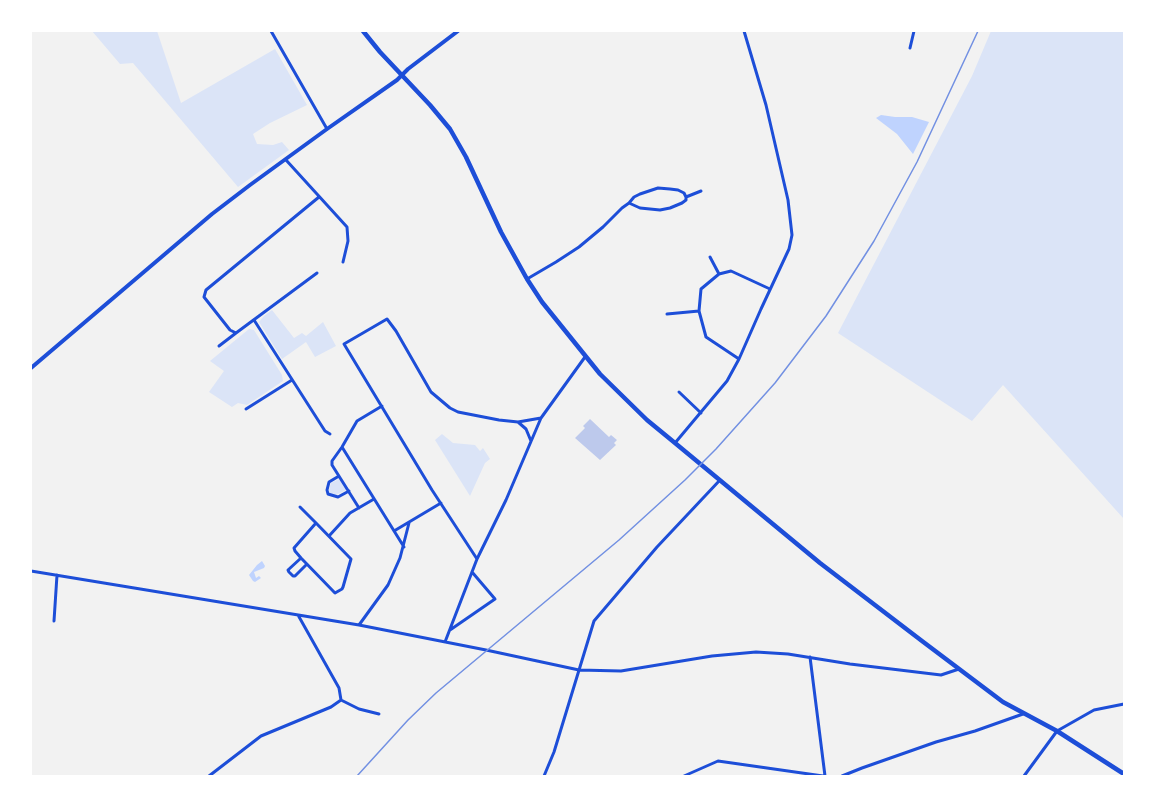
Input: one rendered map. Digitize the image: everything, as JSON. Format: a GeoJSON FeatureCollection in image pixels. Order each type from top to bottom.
{"type":"FeatureCollection","features":[{"type":"Feature","properties":{"kind":"main road"},"geometry":{"type":"LineString","coordinates":[[363,31],[380,52],[450,129],[466,157],[501,232],[527,279],[542,302],[600,374],[648,420],[820,563],[1003,702],[1023,714],[1057,730],[1124,774]]}},
{"type":"Feature","properties":{"kind":"street"},"geometry":{"type":"LineString","coordinates":[[271,31],[327,128]]}},
{"type":"Feature","properties":{"kind":"street"},"geometry":{"type":"LineString","coordinates":[[31,368],[212,214],[327,128],[402,75],[458,31]]}},
{"type":"Feature","properties":{"kind":"street"},"geometry":{"type":"LineString","coordinates":[[675,443],[727,381],[739,359],[789,249],[792,235],[788,200],[774,136],[744,31]]}},
{"type":"Feature","properties":{"kind":"street"},"geometry":{"type":"LineString","coordinates":[[910,48],[914,31]]}},
{"type":"Feature","properties":{"kind":"street"},"geometry":{"type":"LineString","coordinates":[[286,160],[347,227],[348,240],[342,262]]}},
{"type":"Feature","properties":{"kind":"street"},"geometry":{"type":"LineString","coordinates":[[527,279],[579,247],[603,227],[634,197],[658,188],[678,190],[684,193],[686,197]]}},
{"type":"Feature","properties":{"kind":"street"},"geometry":{"type":"LineString","coordinates":[[629,203],[640,208],[660,210],[682,203],[686,200],[686,197],[701,191]]}},
{"type":"Feature","properties":{"kind":"street"},"geometry":{"type":"LineString","coordinates":[[236,334],[230,330],[204,297],[206,290],[319,197]]}},
{"type":"Feature","properties":{"kind":"street"},"geometry":{"type":"LineString","coordinates":[[710,257],[719,274]]}},
{"type":"Feature","properties":{"kind":"street"},"geometry":{"type":"LineString","coordinates":[[739,359],[706,337],[699,311],[701,289],[719,274],[731,271],[770,289]]}},
{"type":"Feature","properties":{"kind":"street"},"geometry":{"type":"LineString","coordinates":[[219,346],[317,273]]}},
{"type":"Feature","properties":{"kind":"street"},"geometry":{"type":"LineString","coordinates":[[668,314],[699,311]]}},
{"type":"Feature","properties":{"kind":"street"},"geometry":{"type":"LineString","coordinates":[[477,559],[344,344],[387,319],[396,331],[431,392],[450,408],[458,412],[483,418],[518,422],[542,418]]}},
{"type":"Feature","properties":{"kind":"street"},"geometry":{"type":"LineString","coordinates":[[254,320],[325,432],[330,434]]}},
{"type":"Feature","properties":{"kind":"street"},"geometry":{"type":"LineString","coordinates":[[445,642],[477,559],[506,500],[542,418],[585,357]]}},
{"type":"Feature","properties":{"kind":"street"},"geometry":{"type":"LineString","coordinates":[[246,409],[292,380]]}},
{"type":"Feature","properties":{"kind":"street"},"geometry":{"type":"LineString","coordinates":[[678,392],[701,413]]}},
{"type":"Feature","properties":{"kind":"street"},"geometry":{"type":"LineString","coordinates":[[359,508],[332,465],[332,461],[357,421],[382,406]]}},
{"type":"Feature","properties":{"kind":"street"},"geometry":{"type":"LineString","coordinates":[[518,422],[526,429],[531,441]]}},
{"type":"Feature","properties":{"kind":"street"},"geometry":{"type":"LineString","coordinates":[[342,447],[404,547]]}},
{"type":"Feature","properties":{"kind":"street"},"geometry":{"type":"LineString","coordinates":[[339,476],[329,482],[327,490],[328,494],[338,497],[349,491]]}},
{"type":"Feature","properties":{"kind":"street"},"geometry":{"type":"LineString","coordinates":[[544,776],[554,752],[594,621],[657,547],[720,480]]}},
{"type":"Feature","properties":{"kind":"street"},"geometry":{"type":"LineString","coordinates":[[329,536],[350,513],[374,499]]}},
{"type":"Feature","properties":{"kind":"street"},"geometry":{"type":"LineString","coordinates":[[394,531],[441,503]]}},
{"type":"Feature","properties":{"kind":"street"},"geometry":{"type":"LineString","coordinates":[[300,507],[316,523],[329,536],[351,559],[342,589],[335,593],[301,558],[294,548],[295,545],[316,523]]}},
{"type":"Feature","properties":{"kind":"street"},"geometry":{"type":"LineString","coordinates":[[359,625],[388,585],[404,547],[409,523]]}},
{"type":"Feature","properties":{"kind":"street"},"geometry":{"type":"LineString","coordinates":[[301,558],[288,570],[288,572],[295,576],[307,564]]}},
{"type":"Feature","properties":{"kind":"street"},"geometry":{"type":"LineString","coordinates":[[31,571],[210,602],[359,625],[580,670],[621,671],[712,656],[747,652],[767,652],[810,657],[941,675],[959,669]]}},
{"type":"Feature","properties":{"kind":"street"},"geometry":{"type":"LineString","coordinates":[[450,630],[495,600],[472,572]]}},
{"type":"Feature","properties":{"kind":"street"},"geometry":{"type":"LineString","coordinates":[[54,621],[57,575]]}},
{"type":"Feature","properties":{"kind":"street"},"geometry":{"type":"LineString","coordinates":[[298,615],[339,688],[341,700]]}},
{"type":"Feature","properties":{"kind":"street"},"geometry":{"type":"LineString","coordinates":[[684,776],[718,761],[824,776],[810,657]]}},
{"type":"Feature","properties":{"kind":"street"},"geometry":{"type":"LineString","coordinates":[[341,700],[359,709],[379,714]]}},
{"type":"Feature","properties":{"kind":"street"},"geometry":{"type":"LineString","coordinates":[[209,776],[261,736],[331,706],[341,700]]}},
{"type":"Feature","properties":{"kind":"street"},"geometry":{"type":"LineString","coordinates":[[1024,776],[1057,730],[1094,710],[1124,704]]}},
{"type":"Feature","properties":{"kind":"street"},"geometry":{"type":"LineString","coordinates":[[842,776],[928,744],[975,731],[1023,714]]}},
{"type":"Feature","properties":{"kind":"shaded area"},"geometry":{"type":"Polygon","coordinates":[[[92,31],[157,31],[181,103],[275,49],[307,105],[270,123],[253,134],[257,144],[273,145],[282,142],[289,150],[238,187],[133,63],[120,64],[92,31]]]}},
{"type":"Feature","properties":{"kind":"shaded area"},"geometry":{"type":"Polygon","coordinates":[[[991,31],[1124,31],[1124,519],[1003,385],[972,421],[838,333],[972,76],[991,31]]]}},
{"type":"Feature","properties":{"kind":"shaded area"},"geometry":{"type":"Polygon","coordinates":[[[272,310],[294,338],[302,333],[306,336],[323,322],[336,346],[315,357],[306,342],[282,359],[259,322],[272,310]]]}},
{"type":"Feature","properties":{"kind":"shaded area"},"geometry":{"type":"Polygon","coordinates":[[[249,329],[254,330],[282,375],[283,381],[247,405],[238,403],[232,407],[209,392],[224,371],[210,361],[249,329]]]}},
{"type":"Feature","properties":{"kind":"shaded area"},"geometry":{"type":"Polygon","coordinates":[[[442,434],[453,443],[475,445],[480,451],[483,448],[490,459],[485,463],[470,496],[435,440],[442,434]]]}},
{"type":"Feature","properties":{"kind":"shaded area"},"geometry":{"type":"Polygon","coordinates":[[[339,479],[346,490],[336,495],[330,494],[329,490],[331,483],[339,479]]]}},
{"type":"Feature","properties":{"kind":"water"},"geometry":{"type":"Polygon","coordinates":[[[881,115],[912,117],[929,122],[913,154],[897,134],[876,118],[881,115]]]}},
{"type":"Feature","properties":{"kind":"water"},"geometry":{"type":"Polygon","coordinates":[[[262,561],[265,566],[264,568],[254,572],[256,578],[259,576],[261,578],[255,582],[249,575],[262,561]]]}},
{"type":"Feature","properties":{"kind":"building"},"geometry":{"type":"Polygon","coordinates":[[[590,419],[609,437],[611,435],[617,440],[614,443],[616,445],[600,460],[575,438],[585,428],[583,426],[590,419]]]}},
{"type":"Feature","properties":{"kind":"railway"},"geometry":{"type":"LineString","coordinates":[[357,776],[408,720],[436,693],[619,540],[685,480],[716,449],[775,383],[826,316],[874,241],[917,162],[978,31]]}}]}
